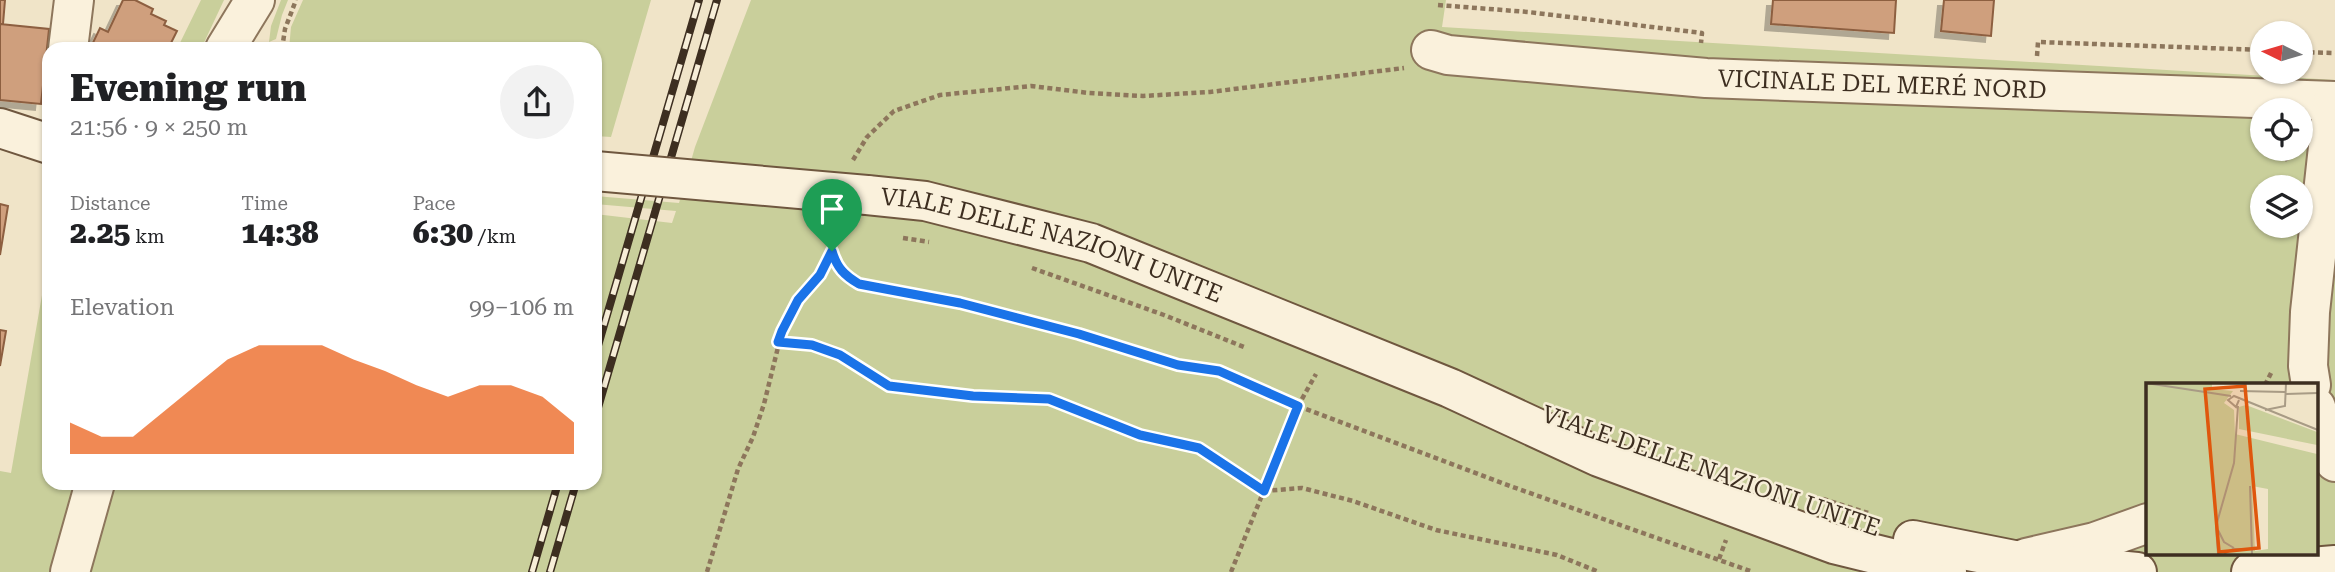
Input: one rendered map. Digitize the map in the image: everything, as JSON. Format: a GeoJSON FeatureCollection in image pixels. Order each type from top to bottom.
{"type":"FeatureCollection","features":[{"type":"Feature","properties":{"kind":"street"},"geometry":{"type":"LineString","coordinates":[[69,42],[74,0]]}},
{"type":"Feature","properties":{"kind":"street"},"geometry":{"type":"LineString","coordinates":[[229,42],[254,0]]}},
{"type":"Feature","properties":{"kind":"street"},"geometry":{"type":"LineString","coordinates":[[259,42],[262,0]]}},
{"type":"Feature","properties":{"kind":"street","name":"VICINALE DEL MERÉ NORD"},"geometry":{"type":"LineString","coordinates":[[1415,59],[1448,55],[1706,78],[2334,101]]}},
{"type":"Feature","properties":{"kind":"street"},"geometry":{"type":"LineString","coordinates":[[2311,383],[2308,366],[2310,312],[2334,101]]}},
{"type":"Feature","properties":{"kind":"street"},"geometry":{"type":"LineString","coordinates":[[0,127],[42,126]]}},
{"type":"Feature","properties":{"kind":"street"},"geometry":{"type":"LineString","coordinates":[[0,127],[42,142]]}},
{"type":"Feature","properties":{"kind":"street","name":"VIALE DELLE NAZIONI UNITE"},"geometry":{"type":"LineString","coordinates":[[602,171],[859,179],[938,204],[1091,243],[1450,388],[1599,457],[1695,494],[1834,544],[1947,572]]}},
{"type":"Feature","properties":{"kind":"street"},"geometry":{"type":"LineString","coordinates":[[2286,383],[2304,339],[2310,312]]}},
{"type":"Feature","properties":{"kind":"street","name":"VIALE DELLE NAZIONI UNITE"},"geometry":{"type":"LineString","coordinates":[[1450,388],[1578,421],[1745,488],[1849,523],[1958,550],[2014,560],[2137,572]]}},
{"type":"Feature","properties":{"kind":"street"},"geometry":{"type":"LineString","coordinates":[[2318,414],[2327,446],[2335,462]]}},
{"type":"Feature","properties":{"kind":"street"},"geometry":{"type":"LineString","coordinates":[[70,572],[94,490]]}},
{"type":"Feature","properties":{"kind":"street","name":"VIALE DELLE NAZIONI UNITE"},"geometry":{"type":"LineString","coordinates":[[2014,560],[2053,554],[2146,524]]}},
{"type":"Feature","properties":{"kind":"street"},"geometry":{"type":"LineString","coordinates":[[2251,572],[2335,565]]}},
{"type":"Feature","properties":{"kind":"path"},"geometry":{"type":"LineString","coordinates":[[283,42],[296,0]]}},
{"type":"Feature","properties":{"kind":"path"},"geometry":{"type":"LineString","coordinates":[[2314,52],[2335,53]]}},
{"type":"Feature","properties":{"kind":"path"},"geometry":{"type":"LineString","coordinates":[[859,179],[867,137],[894,111],[940,95],[1031,86],[1143,96],[1210,92],[1415,59]]}},
{"type":"Feature","properties":{"kind":"path"},"geometry":{"type":"LineString","coordinates":[[900,237],[933,242]]}},
{"type":"Feature","properties":{"kind":"path"},"geometry":{"type":"LineString","coordinates":[[707,572],[738,469],[764,404],[782,331],[798,300],[820,275],[832,251],[836,266],[859,284],[960,303],[1079,334],[1178,365],[1219,371],[1298,406],[1510,486],[1753,572]]}},
{"type":"Feature","properties":{"kind":"path"},"geometry":{"type":"LineString","coordinates":[[1028,267],[1061,277],[1246,348]]}},
{"type":"Feature","properties":{"kind":"path"},"geometry":{"type":"LineString","coordinates":[[778,342],[812,345],[840,355],[889,386],[973,396],[1049,399],[1140,435],[1199,448],[1264,491],[1301,488],[1353,501],[1436,530],[1557,555],[1599,572]]}},
{"type":"Feature","properties":{"kind":"path"},"geometry":{"type":"LineString","coordinates":[[1231,572],[1298,406],[1316,374],[1304,370]]}},
{"type":"Feature","properties":{"kind":"path"},"geometry":{"type":"LineString","coordinates":[[1719,559],[1729,533]]}},
{"type":"Feature","properties":{"kind":"green space"},"geometry":{"type":"Polygon","coordinates":[[[201,0],[224,0],[204,42],[180,42],[201,0]]]}},
{"type":"Feature","properties":{"kind":"green space"},"geometry":{"type":"Polygon","coordinates":[[[281,0],[288,0],[276,39],[269,42],[271,26],[281,0]]]}},
{"type":"Feature","properties":{"kind":"green space"},"geometry":{"type":"Polygon","coordinates":[[[303,0],[651,0],[611,137],[602,136],[602,42],[290,42],[291,27],[303,0]]]}},
{"type":"Feature","properties":{"kind":"green space"},"geometry":{"type":"Polygon","coordinates":[[[751,0],[1446,0],[1442,27],[2250,75],[2250,84],[2314,84],[2314,79],[2335,80],[2335,572],[0,572],[0,471],[11,473],[42,295],[42,490],[602,490],[602,215],[672,223],[676,211],[602,205],[602,197],[679,203],[695,147],[751,0]]]}},
{"type":"Feature","properties":{"kind":"building"},"geometry":{"type":"Polygon","coordinates":[[[0,0],[5,0],[3,24],[0,24],[0,0]]]}},
{"type":"Feature","properties":{"kind":"building"},"geometry":{"type":"Polygon","coordinates":[[[123,0],[135,0],[153,9],[151,14],[166,21],[164,25],[177,31],[172,42],[93,42],[100,28],[108,32],[123,0]]]}},
{"type":"Feature","properties":{"kind":"building"},"geometry":{"type":"Polygon","coordinates":[[[1773,0],[1896,0],[1894,33],[1771,24],[1773,0]]]}},
{"type":"Feature","properties":{"kind":"building"},"geometry":{"type":"Polygon","coordinates":[[[1944,0],[1994,0],[1991,36],[1941,31],[1944,0]]]}},
{"type":"Feature","properties":{"kind":"building"},"geometry":{"type":"Polygon","coordinates":[[[0,24],[49,29],[48,42],[42,42],[41,104],[0,100],[0,24]]]}},
{"type":"Feature","properties":{"kind":"building"},"geometry":{"type":"Polygon","coordinates":[[[0,204],[8,206],[0,255],[0,204]]]}},
{"type":"Feature","properties":{"kind":"building"},"geometry":{"type":"Polygon","coordinates":[[[0,330],[6,331],[0,366],[0,330]]]}},
{"type":"Feature","properties":{"kind":"railway"},"geometry":{"type":"LineString","coordinates":[[602,332],[699,0]]}},
{"type":"Feature","properties":{"kind":"railway"},"geometry":{"type":"LineString","coordinates":[[602,394],[717,0]]}},
{"type":"Feature","properties":{"kind":"railway"},"geometry":{"type":"LineString","coordinates":[[532,572],[556,490]]}},
{"type":"Feature","properties":{"kind":"railway"},"geometry":{"type":"LineString","coordinates":[[550,572],[574,490]]}},
{"type":"Feature","properties":{"kind":"route"},"geometry":{"type":"LineString","coordinates":[[832,251],[836,266],[859,284],[960,303],[1079,334],[1178,365],[1219,371],[1298,406],[1264,491],[1199,448],[1140,435],[1049,399],[973,396],[889,386],[840,355],[812,345],[778,342],[798,300],[820,275],[832,251]]}}]}
